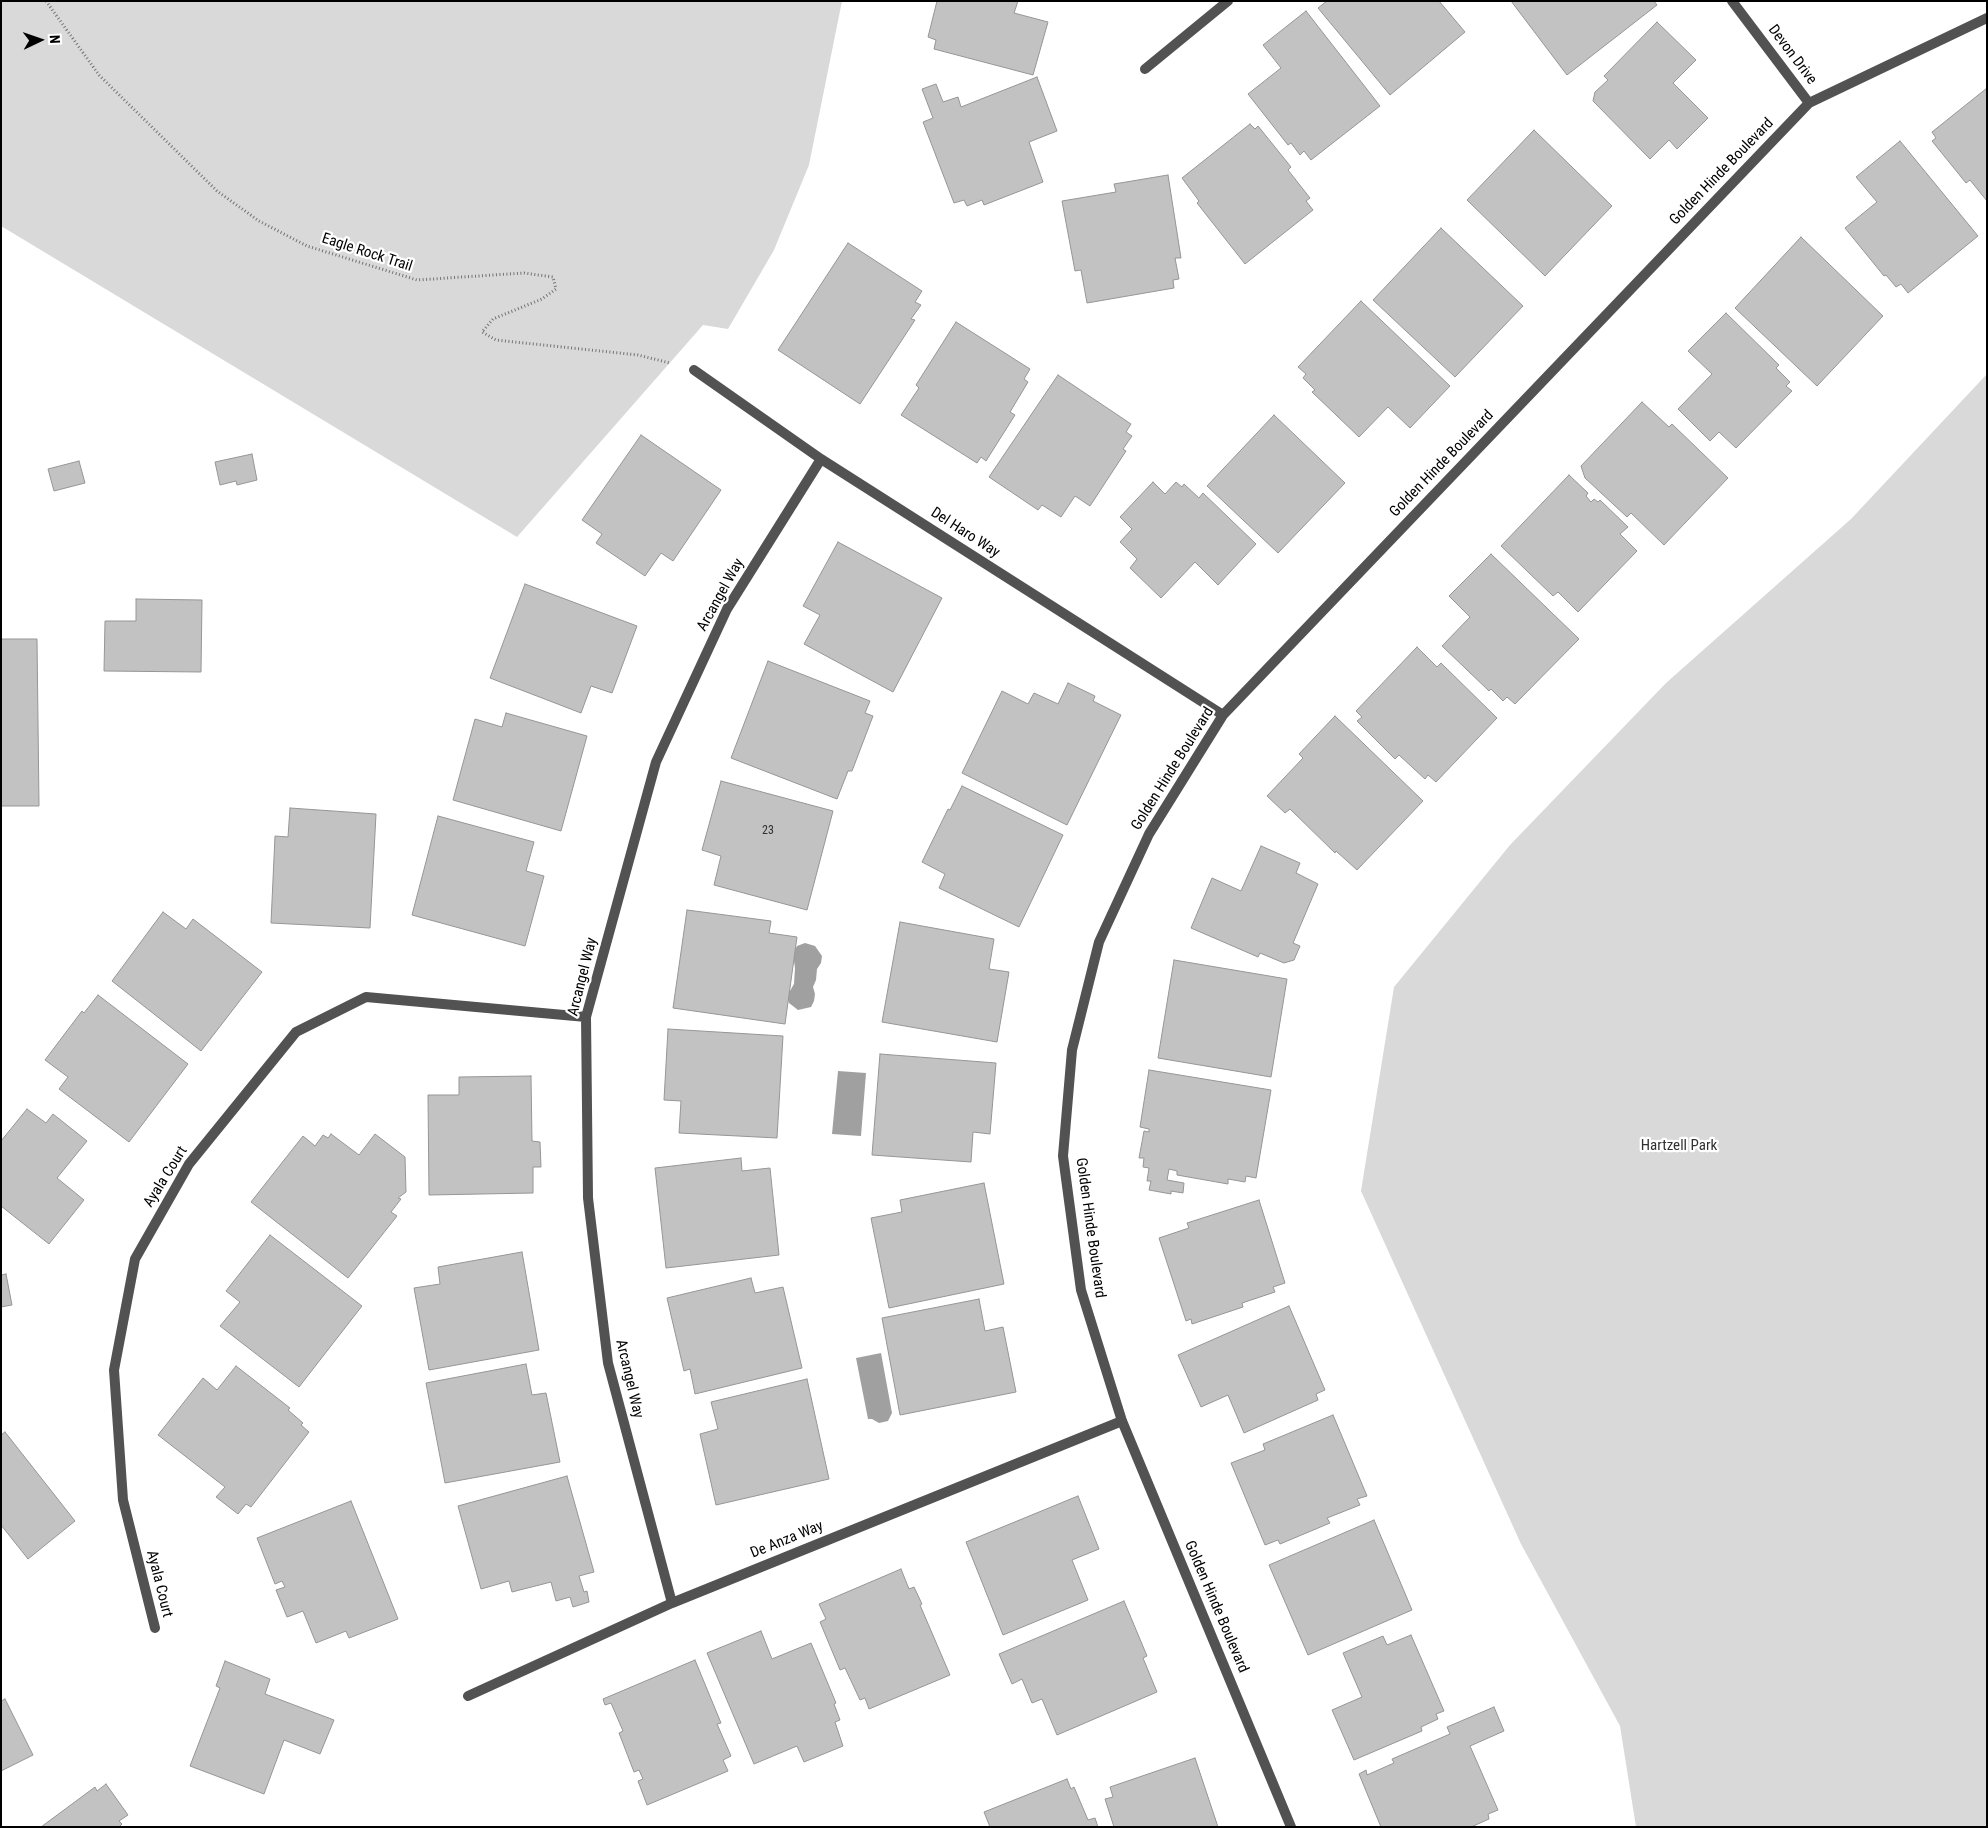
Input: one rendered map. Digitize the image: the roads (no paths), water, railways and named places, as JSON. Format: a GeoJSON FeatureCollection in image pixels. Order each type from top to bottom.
{"type":"FeatureCollection","features":[{"type":"Feature","properties":{"kind":"street"},"geometry":{"type":"LineString","coordinates":[[1145,69],[1228,1]]}},
{"type":"Feature","properties":{"kind":"street","name":"Devon Drive"},"geometry":{"type":"LineString","coordinates":[[1732,1],[1809,103]]}},
{"type":"Feature","properties":{"kind":"street","name":"Golden Hinde Boulevard"},"geometry":{"type":"LineString","coordinates":[[1291,1827],[1122,1421],[1081,1290],[1063,1156],[1072,1050],[1099,942],[1149,834],[1223,715],[1809,103],[1987,18]]}},
{"type":"Feature","properties":{"kind":"street","name":"Del Haro Way"},"geometry":{"type":"LineString","coordinates":[[694,370],[821,459],[1223,715]]}},
{"type":"Feature","properties":{"kind":"street","name":"Arcangel Way"},"geometry":{"type":"LineString","coordinates":[[672,1602],[608,1363],[588,1198],[586,1017],[656,762],[727,609],[821,459]]}},
{"type":"Feature","properties":{"kind":"street","name":"Ayala Court"},"geometry":{"type":"LineString","coordinates":[[155,1628],[123,1500],[114,1370],[135,1258],[189,1164],[296,1032],[366,997],[586,1017]]}},
{"type":"Feature","properties":{"kind":"street","name":"De Anza Way"},"geometry":{"type":"LineString","coordinates":[[468,1696],[672,1602],[1122,1421]]}},
{"type":"Feature","properties":{"kind":"park label","name":"Hartzell Park"},"geometry":{"type":"Point","coordinates":[1679,1146]}}]}
